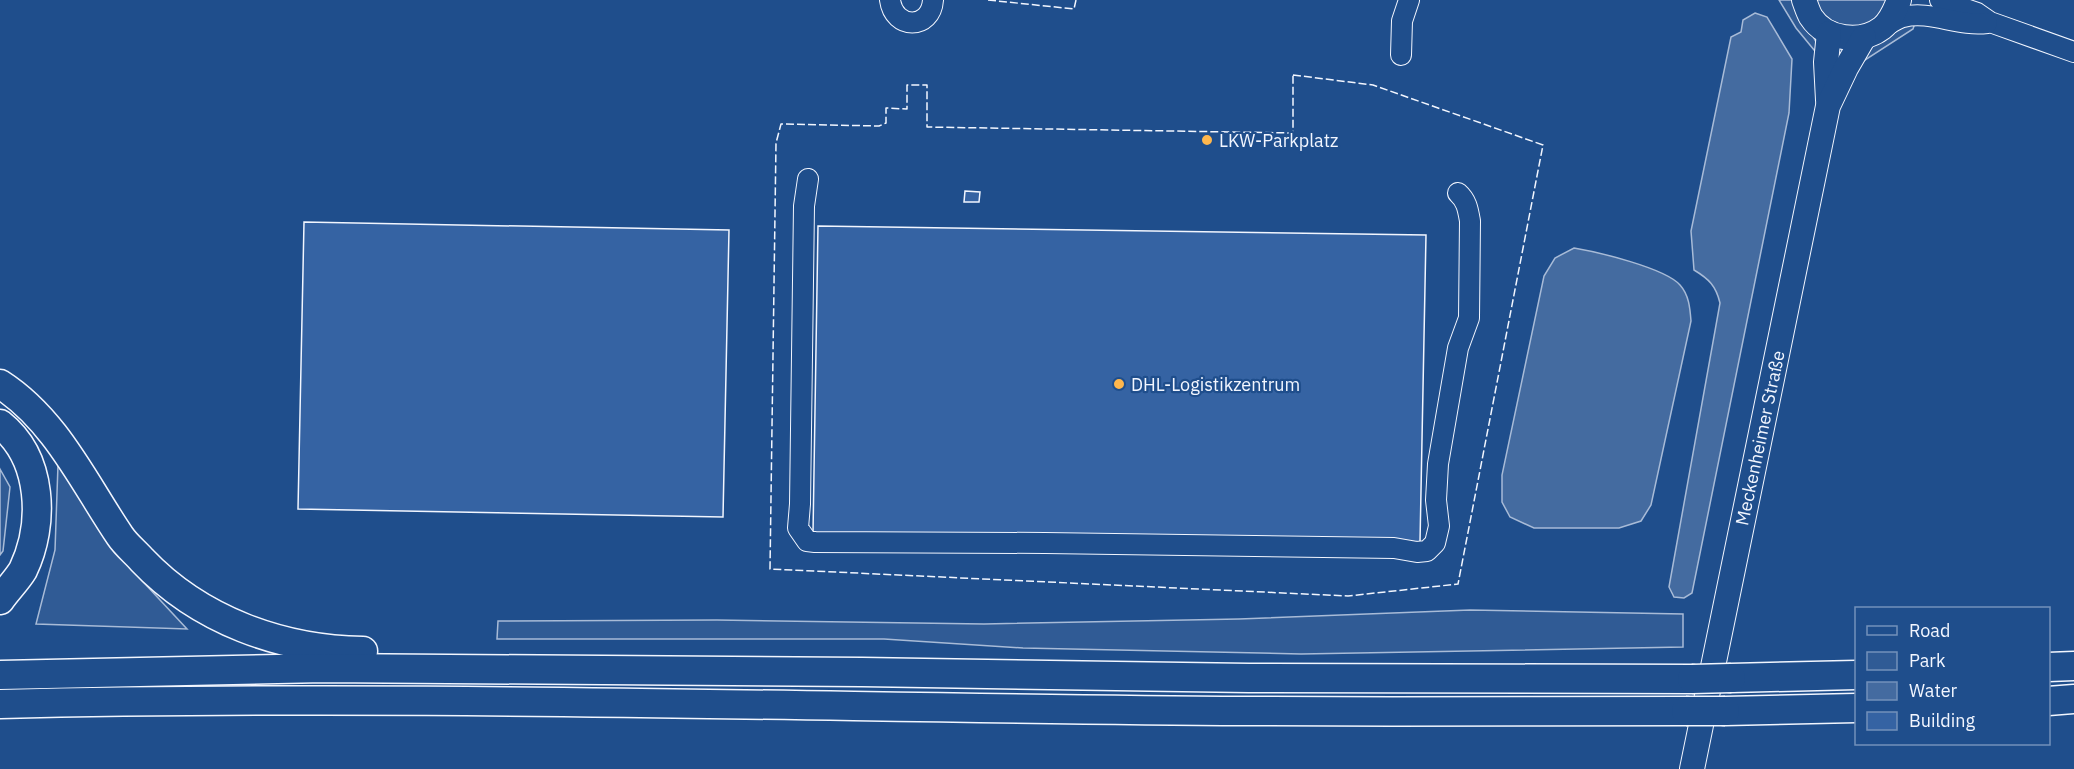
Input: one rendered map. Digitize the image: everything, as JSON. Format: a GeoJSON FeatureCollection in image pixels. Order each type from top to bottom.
{"type":"FeatureCollection","features":[{"type":"Feature","properties":{"kind":"highway"},"geometry":{"type":"LineString","coordinates":[[0,384],[18,396],[50,427],[122,539],[162,581],[203,610],[247,630],[298,644],[346,651],[790,658],[862,672]]}},
{"type":"Feature","properties":{"kind":"highway"},"geometry":{"type":"LineString","coordinates":[[0,424],[26,456],[36,492],[37,529],[22,571],[0,600]]}},
{"type":"Feature","properties":{"kind":"highway"},"geometry":{"type":"LineString","coordinates":[[2050,667],[2074,666]]}},
{"type":"Feature","properties":{"kind":"highway"},"geometry":{"type":"LineString","coordinates":[[0,675],[324,668],[1261,678],[1692,679],[1855,675]]}},
{"type":"Feature","properties":{"kind":"highway"},"geometry":{"type":"LineString","coordinates":[[2050,701],[2074,699]]}},
{"type":"Feature","properties":{"kind":"highway"},"geometry":{"type":"LineString","coordinates":[[0,704],[423,700],[1245,711],[1725,711],[1855,708]]}},
{"type":"Feature","properties":{"kind":"main road"},"geometry":{"type":"LineString","coordinates":[[1804,0],[1812,19],[1829,33],[1846,38],[1873,32]]}},
{"type":"Feature","properties":{"kind":"main road","name":"Meckenheimer Straße"},"geometry":{"type":"LineString","coordinates":[[1692,769],[1828,106],[1846,68],[1873,32],[1893,15],[1899,0]]}},
{"type":"Feature","properties":{"kind":"main road","name":"Meckenheimer Straße"},"geometry":{"type":"LineString","coordinates":[[1828,106],[1826,62],[1829,33]]}},
{"type":"Feature","properties":{"kind":"street"},"geometry":{"type":"LineString","coordinates":[[890,0],[891,9],[896,16],[910,22],[919,21],[928,15],[932,9],[933,0]]}},
{"type":"Feature","properties":{"kind":"street"},"geometry":{"type":"LineString","coordinates":[[1401,55],[1402,21],[1409,0]]}},
{"type":"Feature","properties":{"kind":"street"},"geometry":{"type":"LineString","coordinates":[[1940,0],[1977,13],[1990,22],[2074,52]]}},
{"type":"Feature","properties":{"kind":"street"},"geometry":{"type":"LineString","coordinates":[[1873,32],[1903,17],[1922,16],[1976,24],[1990,22]]}},
{"type":"Feature","properties":{"kind":"street"},"geometry":{"type":"LineString","coordinates":[[808,179],[804,206],[798,528],[807,541],[815,542],[1091,543],[1427,551],[1435,543],[1438,526],[1436,500],[1438,464],[1458,348],[1470,318],[1470,221],[1468,207],[1464,198],[1458,193]]}},
{"type":"Feature","properties":{"kind":"green space"},"geometry":{"type":"Polygon","coordinates":[[[1779,0],[1793,0],[1816,42],[1819,56],[1796,28],[1779,0]]]}},
{"type":"Feature","properties":{"kind":"green space"},"geometry":{"type":"Polygon","coordinates":[[[1811,0],[1890,0],[1888,7],[1867,28],[1830,26],[1811,0]]]}},
{"type":"Feature","properties":{"kind":"green space"},"geometry":{"type":"Polygon","coordinates":[[[1915,23],[1913,29],[1862,62],[1861,52],[1899,27],[1915,23]]]}},
{"type":"Feature","properties":{"kind":"green space"},"geometry":{"type":"Polygon","coordinates":[[[58,465],[120,557],[187,629],[36,624],[55,550],[58,465]]]}},
{"type":"Feature","properties":{"kind":"green space"},"geometry":{"type":"Polygon","coordinates":[[[0,469],[10,487],[3,551],[0,555],[0,469]]]}},
{"type":"Feature","properties":{"kind":"green space"},"geometry":{"type":"Polygon","coordinates":[[[1470,610],[1683,614],[1683,647],[1301,654],[1023,648],[884,639],[497,639],[498,621],[717,620],[984,624],[1239,619],[1470,610]]]}},
{"type":"Feature","properties":{"kind":"water"},"geometry":{"type":"Polygon","coordinates":[[[1755,13],[1767,17],[1792,59],[1789,113],[1692,593],[1684,598],[1674,597],[1669,587],[1720,303],[1711,284],[1694,270],[1691,231],[1731,37],[1741,32],[1743,20],[1755,13]]]}},
{"type":"Feature","properties":{"kind":"water"},"geometry":{"type":"Polygon","coordinates":[[[1574,248],[1646,267],[1672,279],[1685,293],[1689,307],[1691,321],[1651,505],[1641,521],[1619,528],[1534,528],[1510,517],[1502,502],[1502,475],[1544,276],[1555,258],[1574,248]]]}},
{"type":"Feature","properties":{"kind":"building"},"geometry":{"type":"Polygon","coordinates":[[[965,191],[980,192],[979,202],[964,202],[965,191]]]}},
{"type":"Feature","properties":{"kind":"building"},"geometry":{"type":"Polygon","coordinates":[[[304,222],[729,230],[723,517],[298,509],[304,222]]]}},
{"type":"Feature","properties":{"kind":"building","name":"DHL-Logistikzentrum"},"geometry":{"type":"Polygon","coordinates":[[[818,226],[1426,235],[1420,542],[813,533],[818,226]]]}},
{"type":"Feature","properties":{"kind":"fence"},"geometry":{"type":"LineString","coordinates":[[988,0],[1074,9],[1076,0]]}},
{"type":"Feature","properties":{"kind":"fence"},"geometry":{"type":"LineString","coordinates":[[1293,75],[1373,85],[1543,145],[1458,584],[1348,596],[770,569],[776,143],[781,124],[879,126],[886,123],[886,108],[907,109],[907,85],[927,85],[927,127],[1293,133],[1293,75]]}},
{"type":"Feature","properties":{"kind":"place","name":"LKW-Parkplatz"},"geometry":{"type":"Point","coordinates":[1207,140]}},
{"type":"Feature","properties":{"kind":"place","name":"DHL-Logistikzentrum"},"geometry":{"type":"Point","coordinates":[1119,384]}}]}
